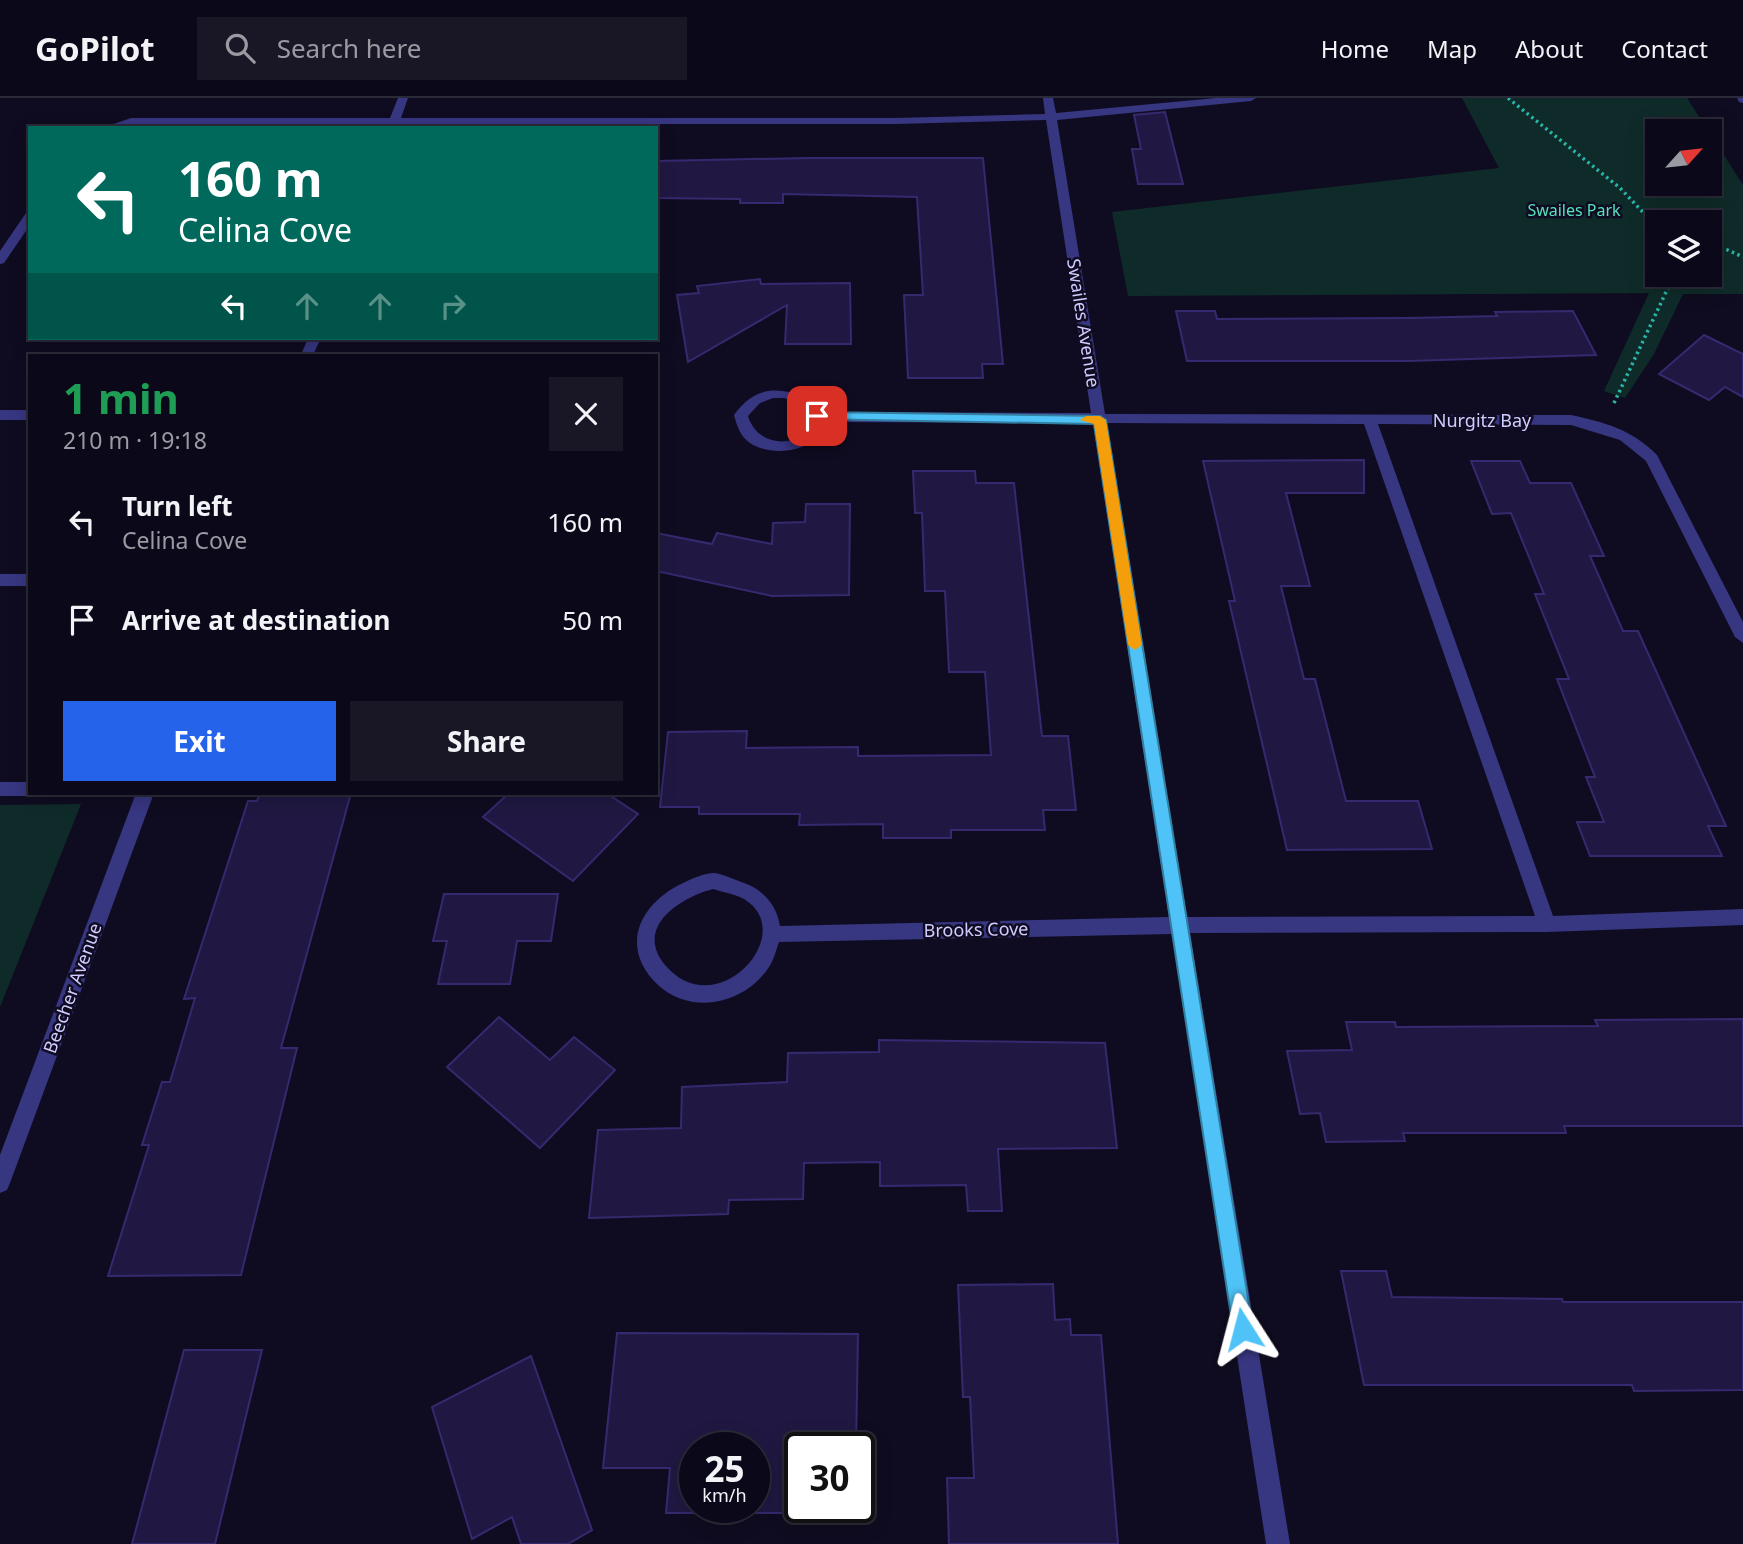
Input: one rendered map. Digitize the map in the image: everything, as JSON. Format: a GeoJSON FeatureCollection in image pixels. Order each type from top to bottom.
{"type":"FeatureCollection","features":[{"type":"Feature","properties":{"kind":"street"},"geometry":{"type":"LineString","coordinates":[[392,125],[403,98]]}},
{"type":"Feature","properties":{"kind":"street","name":"Swailes Avenue"},"geometry":{"type":"LineString","coordinates":[[1048,98],[1278,1544]]}},
{"type":"Feature","properties":{"kind":"street"},"geometry":{"type":"LineString","coordinates":[[114,126],[131,121],[392,125],[841,122],[1051,117],[1251,98]]}},
{"type":"Feature","properties":{"kind":"street"},"geometry":{"type":"LineString","coordinates":[[0,260],[28,219]]}},
{"type":"Feature","properties":{"kind":"street"},"geometry":{"type":"LineString","coordinates":[[772,394],[785,394],[809,402],[817,416],[814,431],[806,439],[781,446],[758,443],[741,428],[741,415],[746,407],[772,394]]}},
{"type":"Feature","properties":{"kind":"street"},"geometry":{"type":"LineString","coordinates":[[0,415],[28,415]]}},
{"type":"Feature","properties":{"kind":"street","name":"Nurgitz Bay"},"geometry":{"type":"LineString","coordinates":[[817,416],[1100,420],[1571,420],[1603,426],[1639,442],[1652,458],[1743,637]]}},
{"type":"Feature","properties":{"kind":"street"},"geometry":{"type":"LineString","coordinates":[[1370,420],[1547,924]]}},
{"type":"Feature","properties":{"kind":"street"},"geometry":{"type":"LineString","coordinates":[[0,580],[28,580]]}},
{"type":"Feature","properties":{"kind":"street"},"geometry":{"type":"LineString","coordinates":[[0,789],[28,789]]}},
{"type":"Feature","properties":{"kind":"street","name":"Beecher Avenue"},"geometry":{"type":"LineString","coordinates":[[0,1183],[144,795]]}},
{"type":"Feature","properties":{"kind":"street"},"geometry":{"type":"LineString","coordinates":[[713,881],[732,884],[750,893],[765,907],[772,924],[772,934],[767,958],[755,975],[736,988],[714,994],[691,993],[672,985],[653,969],[646,950],[647,930],[657,909],[672,895],[692,885],[713,881]]}},
{"type":"Feature","properties":{"kind":"street"},"geometry":{"type":"LineString","coordinates":[[1180,925],[1547,924],[1743,917]]}},
{"type":"Feature","properties":{"kind":"street","name":"Brooks Cove"},"geometry":{"type":"LineString","coordinates":[[772,934],[1180,925]]}},
{"type":"Feature","properties":{"kind":"path"},"geometry":{"type":"LineString","coordinates":[[1508,98],[1645,213]]}},
{"type":"Feature","properties":{"kind":"path"},"geometry":{"type":"LineString","coordinates":[[1722,247],[1743,257]]}},
{"type":"Feature","properties":{"kind":"path"},"geometry":{"type":"LineString","coordinates":[[1603,426],[1668,287]]}},
{"type":"Feature","properties":{"kind":"green space","name":"Swailes Park"},"geometry":{"type":"Polygon","coordinates":[[[1462,98],[1687,98],[1700,119],[1645,119],[1645,196],[1722,196],[1722,152],[1743,185],[1743,294],[1683,294],[1654,354],[1625,398],[1604,391],[1649,293],[1128,296],[1112,212],[1499,168],[1462,98]]]}},
{"type":"Feature","properties":{"kind":"green space"},"geometry":{"type":"Polygon","coordinates":[[[81,804],[0,1007],[0,805],[81,804]]]}},
{"type":"Feature","properties":{"kind":"building"},"geometry":{"type":"Polygon","coordinates":[[[1165,112],[1183,184],[1138,184],[1132,149],[1141,149],[1134,115],[1165,112]]]}},
{"type":"Feature","properties":{"kind":"building"},"geometry":{"type":"Polygon","coordinates":[[[983,158],[1003,364],[982,364],[983,378],[908,378],[904,295],[923,295],[917,197],[783,194],[783,203],[740,203],[740,199],[658,198],[658,161],[983,158]]]}},
{"type":"Feature","properties":{"kind":"building"},"geometry":{"type":"Polygon","coordinates":[[[760,279],[761,284],[850,283],[851,344],[785,344],[787,305],[688,362],[677,295],[699,293],[697,286],[760,279]]]}},
{"type":"Feature","properties":{"kind":"building"},"geometry":{"type":"Polygon","coordinates":[[[1176,311],[1215,311],[1217,319],[1409,318],[1497,316],[1495,312],[1573,311],[1596,355],[1409,361],[1187,361],[1176,311]]]}},
{"type":"Feature","properties":{"kind":"building"},"geometry":{"type":"Polygon","coordinates":[[[1704,335],[1743,354],[1743,397],[1725,387],[1709,400],[1659,374],[1704,335]]]}},
{"type":"Feature","properties":{"kind":"building"},"geometry":{"type":"Polygon","coordinates":[[[1364,460],[1364,493],[1286,493],[1310,586],[1281,586],[1304,679],[1315,679],[1346,801],[1418,801],[1432,849],[1287,850],[1229,601],[1235,601],[1203,461],[1364,460]]]}},
{"type":"Feature","properties":{"kind":"building"},"geometry":{"type":"Polygon","coordinates":[[[1471,461],[1520,461],[1530,483],[1571,483],[1604,556],[1590,556],[1623,631],[1638,631],[1726,826],[1708,826],[1722,856],[1590,856],[1577,822],[1604,822],[1586,777],[1595,777],[1557,679],[1569,679],[1535,594],[1544,594],[1511,513],[1492,514],[1471,461]]]}},
{"type":"Feature","properties":{"kind":"building"},"geometry":{"type":"Polygon","coordinates":[[[913,471],[975,471],[976,483],[1014,483],[1042,736],[1068,736],[1076,810],[1043,810],[1045,830],[951,830],[951,838],[883,838],[883,824],[799,825],[800,814],[699,814],[699,807],[660,807],[668,732],[747,731],[746,748],[858,747],[858,756],[991,755],[985,672],[949,672],[945,591],[925,591],[922,513],[915,513],[913,471]]]}},
{"type":"Feature","properties":{"kind":"building"},"geometry":{"type":"Polygon","coordinates":[[[806,504],[850,504],[849,595],[772,596],[658,571],[658,533],[712,544],[717,533],[772,544],[773,523],[805,522],[806,504]]]}},
{"type":"Feature","properties":{"kind":"building"},"geometry":{"type":"Polygon","coordinates":[[[259,795],[350,795],[281,1048],[297,1048],[241,1275],[108,1276],[149,1145],[142,1145],[162,1082],[170,1082],[195,998],[184,999],[248,801],[257,801],[259,795]]]}},
{"type":"Feature","properties":{"kind":"building"},"geometry":{"type":"Polygon","coordinates":[[[507,795],[609,795],[638,814],[573,881],[483,817],[507,795]]]}},
{"type":"Feature","properties":{"kind":"building"},"geometry":{"type":"Polygon","coordinates":[[[444,894],[558,894],[551,941],[517,941],[510,984],[438,984],[447,941],[433,941],[444,894]]]}},
{"type":"Feature","properties":{"kind":"building"},"geometry":{"type":"Polygon","coordinates":[[[499,1017],[550,1060],[574,1037],[615,1070],[540,1148],[447,1067],[499,1017]]]}},
{"type":"Feature","properties":{"kind":"building"},"geometry":{"type":"Polygon","coordinates":[[[1743,1019],[1743,1126],[1564,1126],[1566,1133],[1403,1133],[1405,1141],[1326,1142],[1320,1113],[1300,1114],[1287,1051],[1352,1050],[1346,1022],[1395,1022],[1396,1027],[1598,1026],[1595,1020],[1743,1019]]]}},
{"type":"Feature","properties":{"kind":"building"},"geometry":{"type":"Polygon","coordinates":[[[879,1040],[1105,1043],[1117,1148],[998,1149],[1002,1211],[968,1211],[966,1185],[880,1186],[880,1162],[804,1163],[803,1199],[729,1200],[728,1214],[589,1218],[598,1130],[681,1128],[682,1087],[787,1082],[788,1053],[879,1052],[879,1040]]]}},
{"type":"Feature","properties":{"kind":"building"},"geometry":{"type":"Polygon","coordinates":[[[1341,1271],[1386,1271],[1392,1297],[1562,1299],[1563,1302],[1743,1302],[1743,1390],[1634,1391],[1632,1385],[1364,1385],[1341,1271]]]}},
{"type":"Feature","properties":{"kind":"building"},"geometry":{"type":"Polygon","coordinates":[[[1053,1284],[1055,1320],[1070,1319],[1071,1335],[1101,1335],[1118,1544],[949,1544],[947,1478],[974,1478],[970,1397],[963,1397],[958,1285],[1053,1284]]]}},
{"type":"Feature","properties":{"kind":"building"},"geometry":{"type":"Polygon","coordinates":[[[617,1333],[858,1334],[856,1432],[784,1432],[784,1513],[770,1513],[770,1432],[679,1432],[679,1513],[666,1513],[670,1468],[603,1468],[617,1333]]]}},
{"type":"Feature","properties":{"kind":"building"},"geometry":{"type":"Polygon","coordinates":[[[184,1350],[262,1350],[215,1544],[132,1544],[184,1350]]]}},
{"type":"Feature","properties":{"kind":"building"},"geometry":{"type":"Polygon","coordinates":[[[531,1356],[592,1530],[568,1544],[521,1544],[512,1517],[472,1539],[432,1407],[531,1356]]]}},
{"type":"Feature","properties":{"kind":"slow traffic"},"geometry":{"type":"LineString","coordinates":[[1086,420],[1100,420],[1135,645]]}},
{"type":"Feature","properties":{"kind":"route"},"geometry":{"type":"LineString","coordinates":[[817,416],[1100,420],[1243,1329]]}}]}
